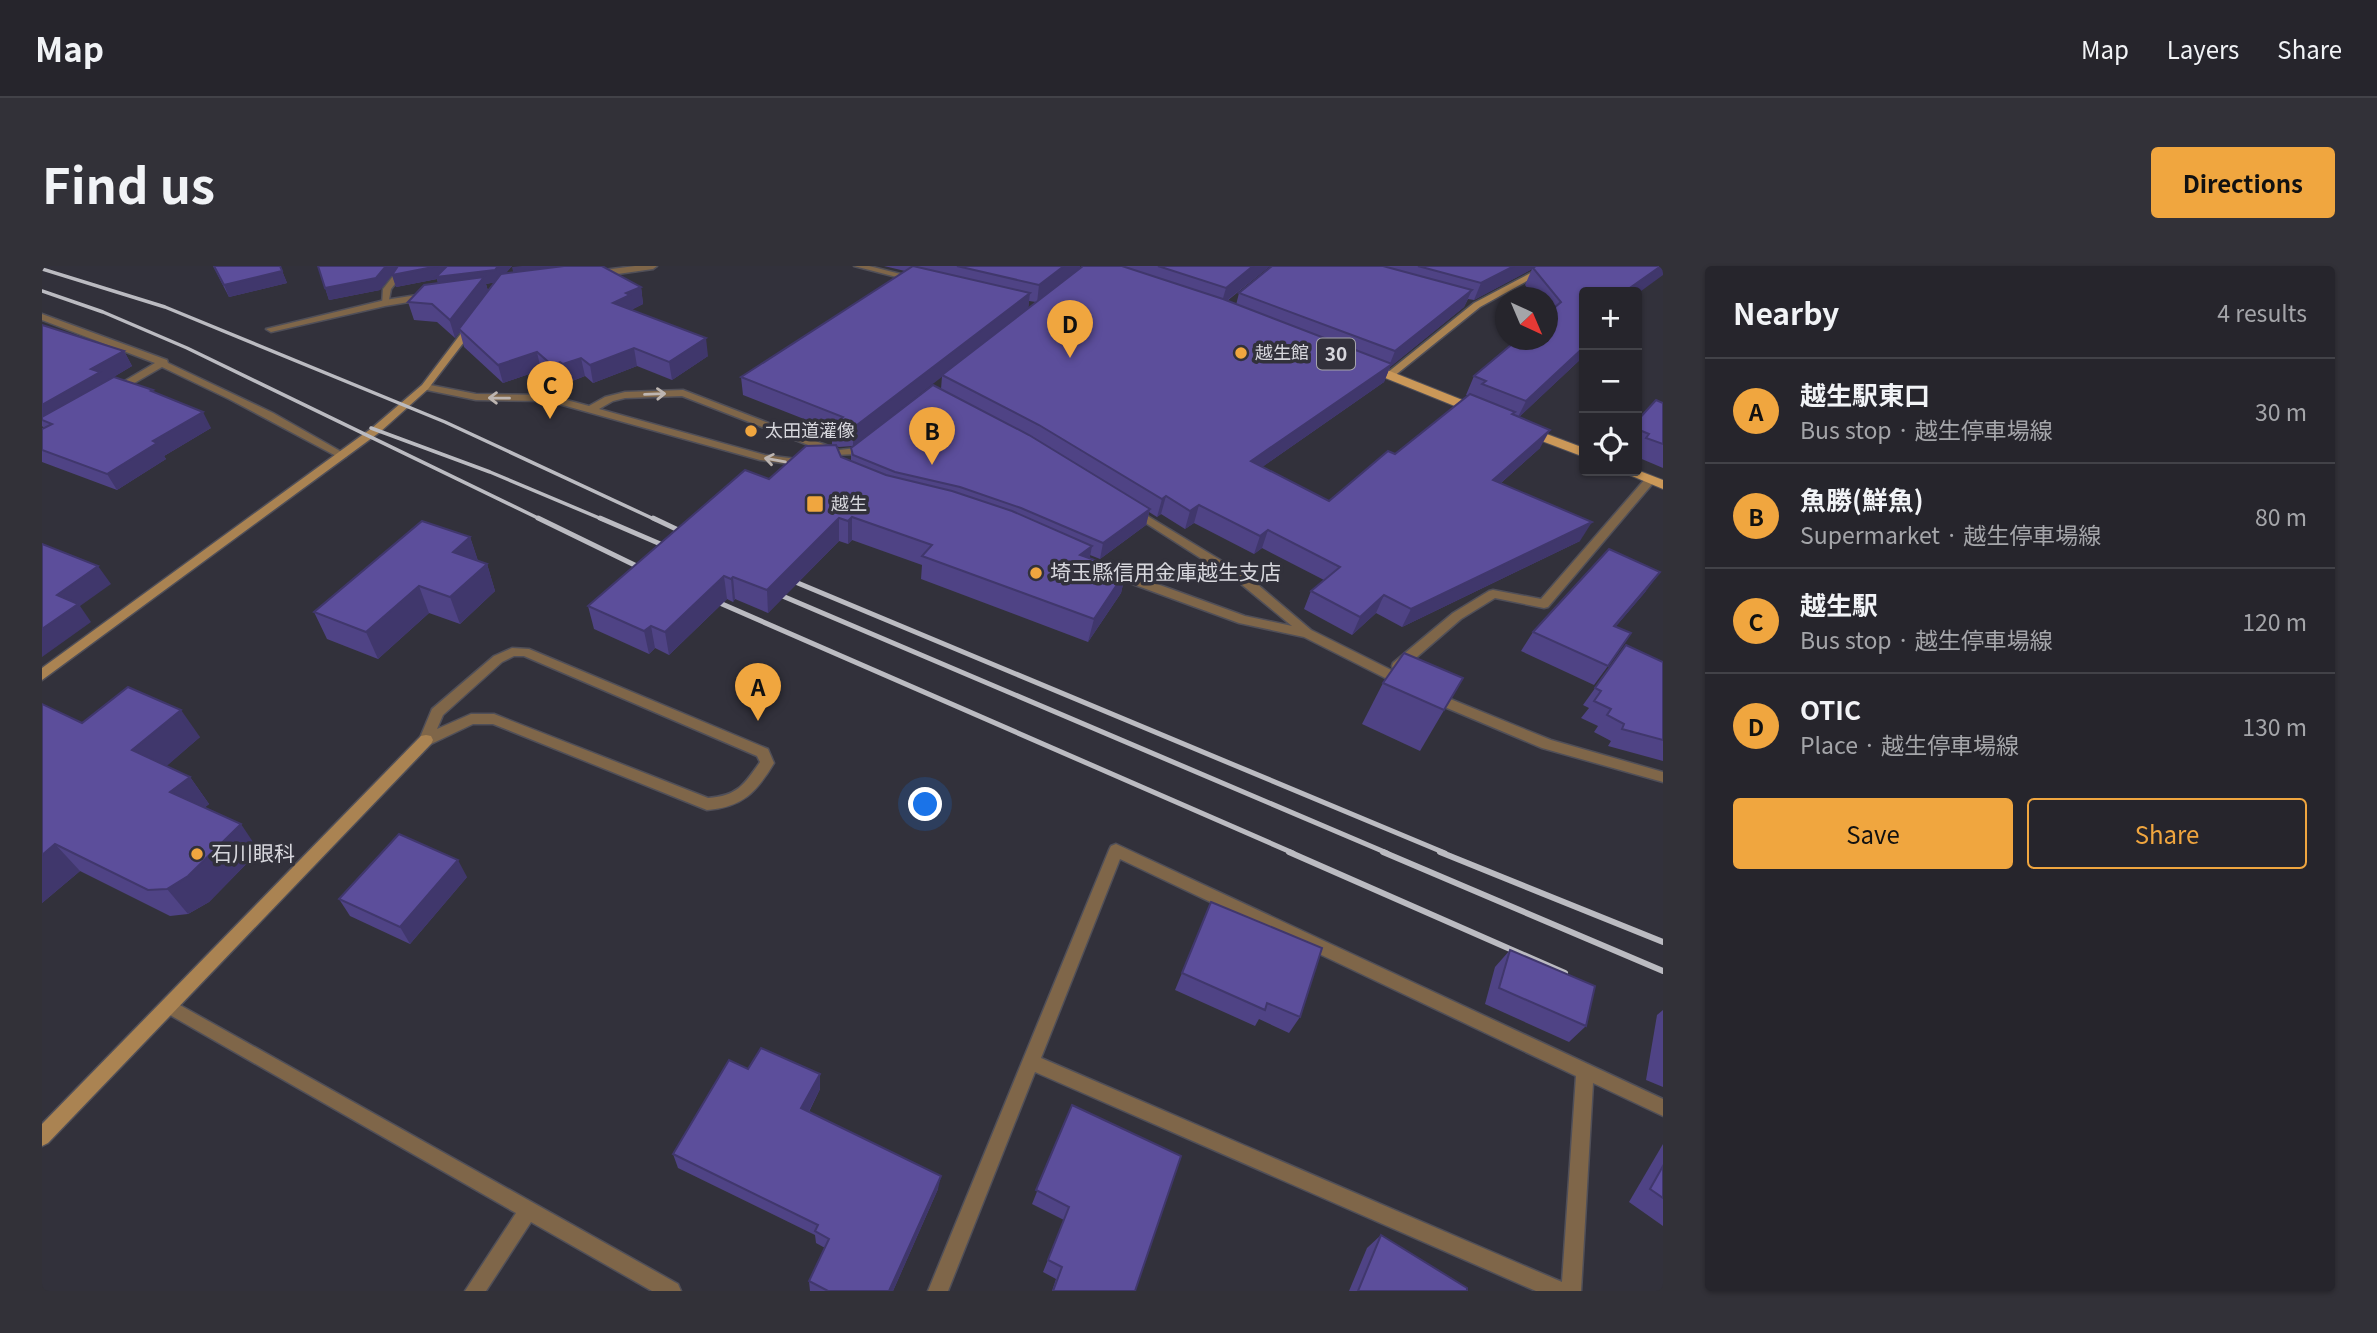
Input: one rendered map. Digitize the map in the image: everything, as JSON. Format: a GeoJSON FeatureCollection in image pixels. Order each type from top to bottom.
{"type":"FeatureCollection","features":[{"type":"Feature","properties":{"kind":"main road","name":"30"},"geometry":{"type":"LineString","coordinates":[[1352,360],[1494,417]]}},
{"type":"Feature","properties":{"kind":"main road"},"geometry":{"type":"LineString","coordinates":[[1507,422],[1579,451]]}},
{"type":"Feature","properties":{"kind":"street"},"geometry":{"type":"LineString","coordinates":[[385,303],[387,289],[405,266]]}},
{"type":"Feature","properties":{"kind":"street"},"geometry":{"type":"LineString","coordinates":[[590,275],[653,266]]}},
{"type":"Feature","properties":{"kind":"street"},"geometry":{"type":"LineString","coordinates":[[858,266],[923,280]]}},
{"type":"Feature","properties":{"kind":"street"},"geometry":{"type":"LineString","coordinates":[[1390,375],[1477,305],[1550,266]]}},
{"type":"Feature","properties":{"kind":"street"},"geometry":{"type":"LineString","coordinates":[[271,328],[385,303],[447,294]]}},
{"type":"Feature","properties":{"kind":"street"},"geometry":{"type":"LineString","coordinates":[[1463,302],[1477,305]]}},
{"type":"Feature","properties":{"kind":"street"},"geometry":{"type":"LineString","coordinates":[[42,317],[96,334],[164,362],[342,455]]}},
{"type":"Feature","properties":{"kind":"street"},"geometry":{"type":"LineString","coordinates":[[42,675],[342,455],[425,387],[478,317]]}},
{"type":"Feature","properties":{"kind":"street"},"geometry":{"type":"LineString","coordinates":[[108,394],[164,362]]}},
{"type":"Feature","properties":{"kind":"street"},"geometry":{"type":"LineString","coordinates":[[425,387],[476,397],[548,398],[764,458],[792,463],[817,463]]}},
{"type":"Feature","properties":{"kind":"street"},"geometry":{"type":"LineString","coordinates":[[590,410],[609,399],[625,395],[683,393],[838,453],[857,451]]}},
{"type":"Feature","properties":{"kind":"street"},"geometry":{"type":"LineString","coordinates":[[830,462],[843,462],[868,443]]}},
{"type":"Feature","properties":{"kind":"street"},"geometry":{"type":"LineString","coordinates":[[1389,674],[1457,616],[1493,594],[1544,604],[1656,482]]}},
{"type":"Feature","properties":{"kind":"street"},"geometry":{"type":"LineString","coordinates":[[1121,502],[1224,566],[1281,606],[1307,633]]}},
{"type":"Feature","properties":{"kind":"street"},"geometry":{"type":"LineString","coordinates":[[1101,567],[1244,620],[1307,633],[1457,709],[1547,744],[1663,777]]}},
{"type":"Feature","properties":{"kind":"street"},"geometry":{"type":"LineString","coordinates":[[42,1137],[426,740],[471,719],[494,719],[707,804],[727,804],[744,795],[767,763],[763,753],[525,652],[512,653],[498,659],[437,712],[426,740]]}},
{"type":"Feature","properties":{"kind":"street"},"geometry":{"type":"LineString","coordinates":[[937,1291],[1032,1062],[1115,850],[1663,1108]]}},
{"type":"Feature","properties":{"kind":"street"},"geometry":{"type":"LineString","coordinates":[[169,1006],[671,1291]]}},
{"type":"Feature","properties":{"kind":"street"},"geometry":{"type":"LineString","coordinates":[[1032,1062],[1559,1291]]}},
{"type":"Feature","properties":{"kind":"street"},"geometry":{"type":"LineString","coordinates":[[1571,1291],[1585,1072]]}},
{"type":"Feature","properties":{"kind":"street"},"geometry":{"type":"LineString","coordinates":[[475,1291],[529,1209]]}},
{"type":"Feature","properties":{"kind":"building"},"geometry":{"type":"Polygon","coordinates":[[[214,266],[280,266],[282,271],[224,285],[214,266]]]}},
{"type":"Feature","properties":{"kind":"building"},"geometry":{"type":"Polygon","coordinates":[[[318,266],[386,266],[376,278],[325,288],[318,266]]]}},
{"type":"Feature","properties":{"kind":"building"},"geometry":{"type":"Polygon","coordinates":[[[398,266],[438,266],[392,275],[398,266]]]}},
{"type":"Feature","properties":{"kind":"building"},"geometry":{"type":"Polygon","coordinates":[[[447,266],[498,266],[495,270],[436,277],[447,266]]]}},
{"type":"Feature","properties":{"kind":"building"},"geometry":{"type":"Polygon","coordinates":[[[564,266],[602,266],[641,287],[626,293],[630,295],[613,303],[706,338],[669,362],[634,348],[590,365],[581,358],[552,365],[537,352],[498,365],[459,329],[501,274],[564,266]]]}},
{"type":"Feature","properties":{"kind":"building"},"geometry":{"type":"Polygon","coordinates":[[[913,266],[1030,293],[853,428],[832,427],[843,417],[741,377],[913,266]]]}},
{"type":"Feature","properties":{"kind":"building"},"geometry":{"type":"Polygon","coordinates":[[[957,266],[1064,266],[1039,285],[957,266]]]}},
{"type":"Feature","properties":{"kind":"building"},"geometry":{"type":"Polygon","coordinates":[[[1083,266],[1122,266],[1223,299],[1392,364],[1251,461],[1329,501],[1388,451],[1395,454],[1470,394],[1550,430],[1493,480],[1592,522],[1411,609],[1384,595],[1360,617],[1311,591],[1340,567],[1268,530],[1260,536],[1199,505],[1190,511],[1166,496],[1162,499],[1039,425],[942,375],[1083,266]]]}},
{"type":"Feature","properties":{"kind":"building"},"geometry":{"type":"Polygon","coordinates":[[[1158,266],[1253,266],[1226,288],[1158,266]]]}},
{"type":"Feature","properties":{"kind":"building"},"geometry":{"type":"Polygon","coordinates":[[[1272,266],[1383,266],[1472,290],[1395,351],[1239,293],[1272,266]]]}},
{"type":"Feature","properties":{"kind":"building"},"geometry":{"type":"Polygon","coordinates":[[[1418,266],[1514,266],[1481,283],[1418,266]]]}},
{"type":"Feature","properties":{"kind":"building"},"geometry":{"type":"Polygon","coordinates":[[[1661,266],[1631,287],[1579,287],[1579,352],[1526,401],[1482,384],[1486,381],[1474,376],[1505,350],[1558,350],[1558,305],[1561,302],[1558,298],[1558,287],[1549,287],[1533,268],[1661,266]]]}},
{"type":"Feature","properties":{"kind":"building"},"geometry":{"type":"Polygon","coordinates":[[[484,277],[450,320],[432,304],[408,302],[424,285],[484,277]]]}},
{"type":"Feature","properties":{"kind":"building"},"geometry":{"type":"Polygon","coordinates":[[[42,325],[124,351],[91,369],[100,372],[42,405],[42,325]]]}},
{"type":"Feature","properties":{"kind":"building"},"geometry":{"type":"Polygon","coordinates":[[[114,377],[153,390],[151,391],[203,412],[153,441],[157,443],[107,474],[42,450],[42,429],[52,424],[42,420],[42,417],[114,377]]]}},
{"type":"Feature","properties":{"kind":"building"},"geometry":{"type":"Polygon","coordinates":[[[933,385],[1029,435],[1150,509],[1103,543],[1021,508],[960,487],[895,472],[853,455],[851,448],[933,385]]]}},
{"type":"Feature","properties":{"kind":"building"},"geometry":{"type":"Polygon","coordinates":[[[1656,400],[1663,403],[1663,444],[1646,438],[1649,434],[1642,431],[1642,415],[1656,400]]]}},
{"type":"Feature","properties":{"kind":"building"},"geometry":{"type":"Polygon","coordinates":[[[836,445],[841,457],[886,475],[952,491],[1012,511],[1092,546],[1080,555],[1126,571],[1094,619],[922,556],[932,545],[852,517],[848,521],[839,518],[767,590],[724,576],[665,632],[651,626],[644,631],[588,606],[745,470],[769,479],[806,446],[836,445]]]}},
{"type":"Feature","properties":{"kind":"building"},"geometry":{"type":"Polygon","coordinates":[[[422,521],[470,537],[453,552],[487,564],[450,597],[419,586],[366,632],[314,612],[422,521]]]}},
{"type":"Feature","properties":{"kind":"building"},"geometry":{"type":"Polygon","coordinates":[[[42,544],[98,566],[57,595],[78,604],[42,629],[42,544]]]}},
{"type":"Feature","properties":{"kind":"building"},"geometry":{"type":"Polygon","coordinates":[[[1609,549],[1660,572],[1614,626],[1631,633],[1608,666],[1533,632],[1609,549]]]}},
{"type":"Feature","properties":{"kind":"building"},"geometry":{"type":"Polygon","coordinates":[[[1626,645],[1663,662],[1663,740],[1622,729],[1624,724],[1607,715],[1611,709],[1594,701],[1601,691],[1595,688],[1626,645]]]}},
{"type":"Feature","properties":{"kind":"building"},"geometry":{"type":"Polygon","coordinates":[[[1404,653],[1463,678],[1444,710],[1383,683],[1404,653]]]}},
{"type":"Feature","properties":{"kind":"building"},"geometry":{"type":"Polygon","coordinates":[[[128,687],[181,710],[132,750],[190,777],[170,792],[241,824],[188,876],[167,889],[148,890],[55,844],[42,855],[42,704],[82,723],[128,687]]]}},
{"type":"Feature","properties":{"kind":"building"},"geometry":{"type":"Polygon","coordinates":[[[399,834],[458,860],[400,927],[339,899],[399,834]]]}},
{"type":"Feature","properties":{"kind":"building"},"geometry":{"type":"Polygon","coordinates":[[[1211,902],[1322,948],[1300,1017],[1267,1003],[1265,1010],[1182,973],[1211,902]]]}},
{"type":"Feature","properties":{"kind":"building"},"geometry":{"type":"Polygon","coordinates":[[[1510,950],[1595,986],[1586,1026],[1499,988],[1510,950]]]}},
{"type":"Feature","properties":{"kind":"building"},"geometry":{"type":"Polygon","coordinates":[[[761,1048],[820,1074],[801,1108],[941,1176],[889,1291],[828,1291],[809,1281],[829,1239],[815,1231],[818,1225],[673,1154],[729,1060],[748,1069],[761,1048]]]}},
{"type":"Feature","properties":{"kind":"building"},"geometry":{"type":"Polygon","coordinates":[[[1072,1105],[1181,1156],[1135,1291],[1053,1291],[1062,1267],[1048,1260],[1069,1207],[1036,1190],[1072,1105]]]}},
{"type":"Feature","properties":{"kind":"building"},"geometry":{"type":"Polygon","coordinates":[[[1663,1166],[1663,1198],[1650,1189],[1663,1166]]]}},
{"type":"Feature","properties":{"kind":"building"},"geometry":{"type":"Polygon","coordinates":[[[1381,1235],[1467,1288],[1467,1291],[1358,1291],[1381,1235]]]}},
{"type":"Feature","properties":{"kind":"railway"},"geometry":{"type":"LineString","coordinates":[[42,269],[165,307],[445,422],[656,520]]}},
{"type":"Feature","properties":{"kind":"railway"},"geometry":{"type":"LineString","coordinates":[[42,291],[103,312],[187,348],[542,520]]}},
{"type":"Feature","properties":{"kind":"railway"},"geometry":{"type":"LineString","coordinates":[[371,428],[490,472],[604,520]]}},
{"type":"Feature","properties":{"kind":"railway"},"geometry":{"type":"LineString","coordinates":[[538,518],[651,573]]}},
{"type":"Feature","properties":{"kind":"railway"},"geometry":{"type":"LineString","coordinates":[[600,518],[679,552]]}},
{"type":"Feature","properties":{"kind":"railway"},"geometry":{"type":"LineString","coordinates":[[653,518],[695,538]]}},
{"type":"Feature","properties":{"kind":"railway"},"geometry":{"type":"LineString","coordinates":[[781,576],[1445,853]]}},
{"type":"Feature","properties":{"kind":"railway"},"geometry":{"type":"LineString","coordinates":[[766,589],[1387,853]]}},
{"type":"Feature","properties":{"kind":"railway"},"geometry":{"type":"LineString","coordinates":[[706,597],[1293,853]]}},
{"type":"Feature","properties":{"kind":"railway"},"geometry":{"type":"LineString","coordinates":[[1289,852],[1565,973]]}},
{"type":"Feature","properties":{"kind":"railway"},"geometry":{"type":"LineString","coordinates":[[1383,852],[1663,971]]}},
{"type":"Feature","properties":{"kind":"railway"},"geometry":{"type":"LineString","coordinates":[[1440,852],[1663,942]]}},
{"type":"Feature","properties":{"kind":"place","name":"越生館"},"geometry":{"type":"Point","coordinates":[1241,353]}},
{"type":"Feature","properties":{"kind":"place","name":"OTIC"},"geometry":{"type":"Point","coordinates":[1070,358]}},
{"type":"Feature","properties":{"kind":"place","name":"越生駅"},"geometry":{"type":"Point","coordinates":[550,419]}},
{"type":"Feature","properties":{"kind":"place","name":"太田道灌像"},"geometry":{"type":"Point","coordinates":[751,431]}},
{"type":"Feature","properties":{"kind":"place","name":"魚勝(鮮魚)"},"geometry":{"type":"Point","coordinates":[932,465]}},
{"type":"Feature","properties":{"kind":"place","name":"越生"},"geometry":{"type":"Point","coordinates":[815,504]}},
{"type":"Feature","properties":{"kind":"place","name":"埼玉縣信用金庫越生支店"},"geometry":{"type":"Point","coordinates":[1036,573]}},
{"type":"Feature","properties":{"kind":"place","name":"越生駅東口"},"geometry":{"type":"Point","coordinates":[758,721]}},
{"type":"Feature","properties":{"kind":"place","name":"石川眼科"},"geometry":{"type":"Point","coordinates":[197,854]}}]}
